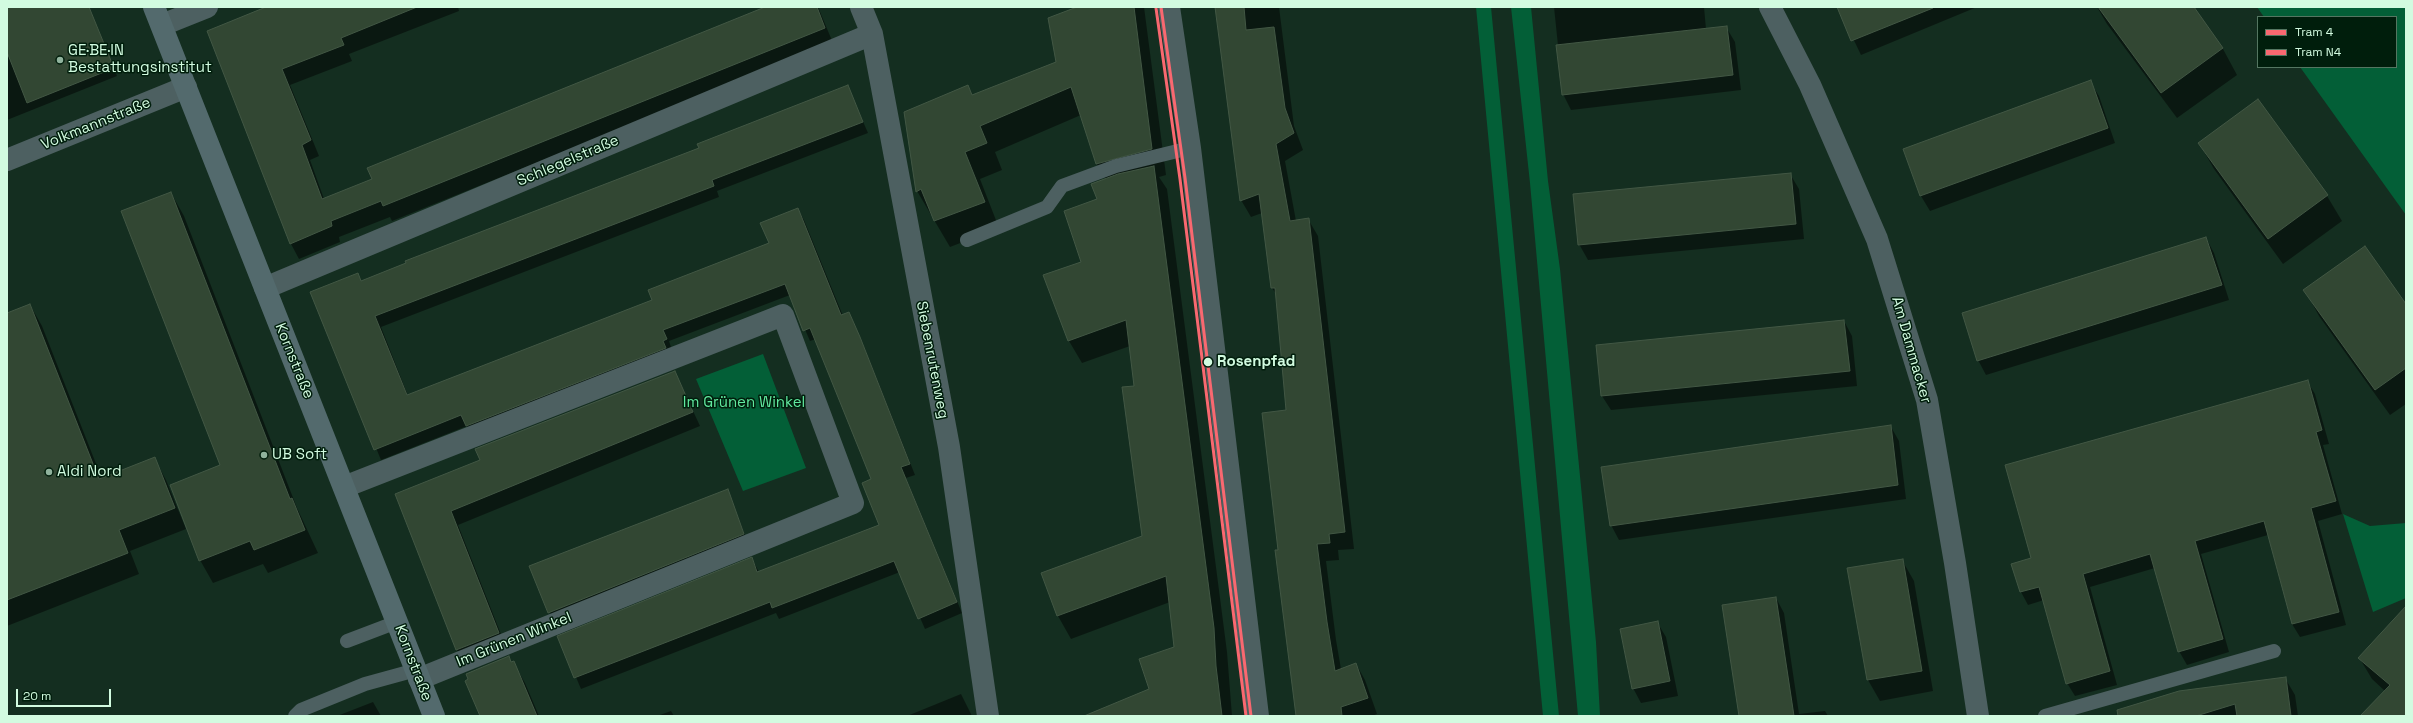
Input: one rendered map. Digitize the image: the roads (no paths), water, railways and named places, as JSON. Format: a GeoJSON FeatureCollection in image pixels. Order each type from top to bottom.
{"type":"FeatureCollection","features":[{"type":"Feature","properties":{"kind":"street"},"geometry":{"type":"LineString","coordinates":[[158,16],[207,7]]}},
{"type":"Feature","properties":{"kind":"street","name":"Siebenrutenweg"},"geometry":{"type":"LineString","coordinates":[[861,7],[872,34],[948,447],[988,716]]}},
{"type":"Feature","properties":{"kind":"street"},"geometry":{"type":"LineString","coordinates":[[1169,7],[1190,148],[1258,716]]}},
{"type":"Feature","properties":{"kind":"street","name":"Am Dammacker"},"geometry":{"type":"LineString","coordinates":[[1770,7],[1810,85],[1877,239],[1927,400],[1955,563],[1978,716]]}},
{"type":"Feature","properties":{"kind":"street","name":"Kornstraße"},"geometry":{"type":"LineString","coordinates":[[158,16],[434,716]]}},
{"type":"Feature","properties":{"kind":"street","name":"Schlegelstraße"},"geometry":{"type":"LineString","coordinates":[[265,288],[872,34]]}},
{"type":"Feature","properties":{"kind":"street","name":"Volkmannstraße"},"geometry":{"type":"LineString","coordinates":[[7,160],[186,87]]}},
{"type":"Feature","properties":{"kind":"street","name":"Im Grünen Winkel"},"geometry":{"type":"LineString","coordinates":[[344,487],[783,315],[853,503],[417,674]]}},
{"type":"Feature","properties":{"kind":"lane"},"geometry":{"type":"LineString","coordinates":[[967,240],[1047,207],[1062,186],[1116,166],[1190,148]]}},
{"type":"Feature","properties":{"kind":"lane"},"geometry":{"type":"LineString","coordinates":[[347,641],[397,622]]}},
{"type":"Feature","properties":{"kind":"lane"},"geometry":{"type":"LineString","coordinates":[[2045,716],[2274,651]]}},
{"type":"Feature","properties":{"kind":"lane"},"geometry":{"type":"LineString","coordinates":[[295,716],[300,710],[364,684],[417,674]]}},
{"type":"Feature","properties":{"kind":"tram line","name":"4"},"geometry":{"type":"LineString","coordinates":[[1161,7],[1185,178],[1251,716]]}},
{"type":"Feature","properties":{"kind":"tram line","name":"N4"},"geometry":{"type":"LineString","coordinates":[[1156,8],[1180,179],[1246,716]]}},
{"type":"Feature","properties":{"kind":"place","name":"GE·BE·IN Bestattungsinstitut"},"geometry":{"type":"Point","coordinates":[60,60]}},
{"type":"Feature","properties":{"kind":"place","name":"Rosenpfad"},"geometry":{"type":"Point","coordinates":[1208,362]}},
{"type":"Feature","properties":{"kind":"place","name":"UB Soft"},"geometry":{"type":"Point","coordinates":[264,455]}},
{"type":"Feature","properties":{"kind":"place","name":"Aldi Nord"},"geometry":{"type":"Point","coordinates":[49,472]}}]}
